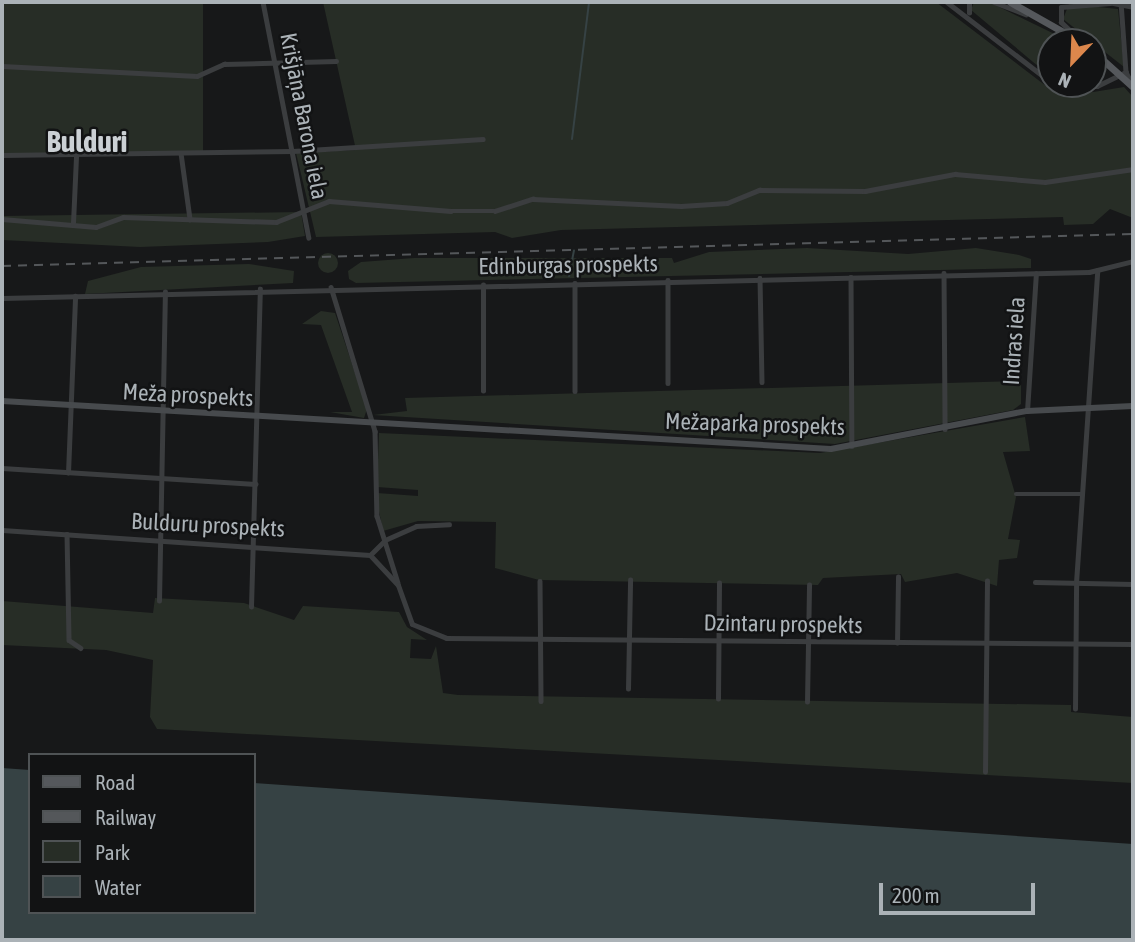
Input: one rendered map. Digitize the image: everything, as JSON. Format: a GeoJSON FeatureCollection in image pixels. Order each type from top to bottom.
{"type":"FeatureCollection","features":[{"type":"Feature","properties":{"kind":"main road"},"geometry":{"type":"LineString","coordinates":[[1010,2],[1059,28]]}},
{"type":"Feature","properties":{"kind":"main road"},"geometry":{"type":"LineString","coordinates":[[1107,63],[1133,84]]}},
{"type":"Feature","properties":{"kind":"main road","name":"Meža prospekts"},"geometry":{"type":"LineString","coordinates":[[2,401],[372,423]]}},
{"type":"Feature","properties":{"kind":"main road","name":"Mežaparka prospekts"},"geometry":{"type":"LineString","coordinates":[[372,423],[852,447],[1027,411],[1087,404],[1133,405]]}},
{"type":"Feature","properties":{"kind":"street","name":"Krišjāņa Barona iela"},"geometry":{"type":"LineString","coordinates":[[263,2],[309,238]]}},
{"type":"Feature","properties":{"kind":"street"},"geometry":{"type":"LineString","coordinates":[[947,2],[969,14],[1037,70]]}},
{"type":"Feature","properties":{"kind":"street"},"geometry":{"type":"LineString","coordinates":[[969,2],[969,14]]}},
{"type":"Feature","properties":{"kind":"street"},"geometry":{"type":"LineString","coordinates":[[994,2],[1036,14]]}},
{"type":"Feature","properties":{"kind":"street"},"geometry":{"type":"LineString","coordinates":[[1067,28],[1061,22],[1061,7],[1109,2],[1133,7]]}},
{"type":"Feature","properties":{"kind":"street"},"geometry":{"type":"LineString","coordinates":[[1121,4],[1126,72],[1133,84]]}},
{"type":"Feature","properties":{"kind":"street"},"geometry":{"type":"LineString","coordinates":[[2,66],[197,76],[224,64],[336,61]]}},
{"type":"Feature","properties":{"kind":"street"},"geometry":{"type":"LineString","coordinates":[[1107,81],[1126,72]]}},
{"type":"Feature","properties":{"kind":"street"},"geometry":{"type":"LineString","coordinates":[[2,155],[293,151],[483,139]]}},
{"type":"Feature","properties":{"kind":"street"},"geometry":{"type":"LineString","coordinates":[[181,153],[190,219]]}},
{"type":"Feature","properties":{"kind":"street"},"geometry":{"type":"LineString","coordinates":[[73,223],[76,156]]}},
{"type":"Feature","properties":{"kind":"street"},"geometry":{"type":"LineString","coordinates":[[2,219],[73,223],[190,219],[276,222],[306,214],[329,201],[451,211],[495,211],[533,199],[681,206],[727,203],[759,190],[865,191],[955,174],[1045,182],[1133,169]]}},
{"type":"Feature","properties":{"kind":"street","name":"Edinburgas prospekts"},"geometry":{"type":"LineString","coordinates":[[2,298],[331,287],[1036,273],[1097,271],[1133,261]]}},
{"type":"Feature","properties":{"kind":"street"},"geometry":{"type":"LineString","coordinates":[[1075,709],[1076,583],[1097,271]]}},
{"type":"Feature","properties":{"kind":"street"},"geometry":{"type":"LineString","coordinates":[[944,273],[945,429]]}},
{"type":"Feature","properties":{"kind":"street","name":"Indras iela"},"geometry":{"type":"LineString","coordinates":[[1027,411],[1036,273]]}},
{"type":"Feature","properties":{"kind":"street"},"geometry":{"type":"LineString","coordinates":[[851,275],[852,447]]}},
{"type":"Feature","properties":{"kind":"street"},"geometry":{"type":"LineString","coordinates":[[760,278],[762,382]]}},
{"type":"Feature","properties":{"kind":"street"},"geometry":{"type":"LineString","coordinates":[[668,280],[668,383]]}},
{"type":"Feature","properties":{"kind":"street"},"geometry":{"type":"LineString","coordinates":[[575,283],[575,391]]}},
{"type":"Feature","properties":{"kind":"street"},"geometry":{"type":"LineString","coordinates":[[483,285],[483,391]]}},
{"type":"Feature","properties":{"kind":"street"},"geometry":{"type":"LineString","coordinates":[[331,287],[372,423],[374,494],[398,585]]}},
{"type":"Feature","properties":{"kind":"street"},"geometry":{"type":"LineString","coordinates":[[251,607],[260,289]]}},
{"type":"Feature","properties":{"kind":"street"},"geometry":{"type":"LineString","coordinates":[[159,601],[159,411],[165,292]]}},
{"type":"Feature","properties":{"kind":"street"},"geometry":{"type":"LineString","coordinates":[[68,473],[75,296]]}},
{"type":"Feature","properties":{"kind":"street"},"geometry":{"type":"LineString","coordinates":[[2,468],[255,484]]}},
{"type":"Feature","properties":{"kind":"street"},"geometry":{"type":"LineString","coordinates":[[1016,494],[1082,494]]}},
{"type":"Feature","properties":{"kind":"street"},"geometry":{"type":"LineString","coordinates":[[398,585],[370,555],[385,540],[416,526],[449,524]]}},
{"type":"Feature","properties":{"kind":"street","name":"Bulduru prospekts"},"geometry":{"type":"LineString","coordinates":[[2,530],[370,555]]}},
{"type":"Feature","properties":{"kind":"street"},"geometry":{"type":"LineString","coordinates":[[67,534],[65,600],[69,640],[81,648]]}},
{"type":"Feature","properties":{"kind":"street"},"geometry":{"type":"LineString","coordinates":[[897,643],[898,577]]}},
{"type":"Feature","properties":{"kind":"street"},"geometry":{"type":"LineString","coordinates":[[628,690],[630,580]]}},
{"type":"Feature","properties":{"kind":"street"},"geometry":{"type":"LineString","coordinates":[[540,581],[538,639],[541,701]]}},
{"type":"Feature","properties":{"kind":"street"},"geometry":{"type":"LineString","coordinates":[[985,772],[987,581]]}},
{"type":"Feature","properties":{"kind":"street"},"geometry":{"type":"LineString","coordinates":[[1035,582],[1133,583]]}},
{"type":"Feature","properties":{"kind":"street"},"geometry":{"type":"LineString","coordinates":[[718,699],[719,583]]}},
{"type":"Feature","properties":{"kind":"street","name":"Dzintaru prospekts"},"geometry":{"type":"LineString","coordinates":[[398,585],[412,624],[432,636],[1133,644]]}},
{"type":"Feature","properties":{"kind":"street"},"geometry":{"type":"LineString","coordinates":[[807,702],[809,585]]}},
{"type":"Feature","properties":{"kind":"green space"},"geometry":{"type":"Polygon","coordinates":[[[2,2],[203,2],[203,155],[2,155],[2,2]]]}},
{"type":"Feature","properties":{"kind":"green space"},"geometry":{"type":"Polygon","coordinates":[[[323,2],[936,2],[1037,79],[1037,98],[1107,98],[1107,90],[1124,87],[1133,97],[1133,218],[1110,209],[1093,224],[1064,225],[1063,217],[561,230],[512,238],[495,232],[316,237],[296,153],[356,150],[323,2]]]}},
{"type":"Feature","properties":{"kind":"green space"},"geometry":{"type":"Polygon","coordinates":[[[974,2],[989,2],[1042,28],[1037,28],[1037,65],[971,10],[974,2]]]}},
{"type":"Feature","properties":{"kind":"green space"},"geometry":{"type":"Polygon","coordinates":[[[1069,4],[1118,9],[1124,67],[1107,54],[1107,28],[1074,28],[1063,19],[1069,4]]]}},
{"type":"Feature","properties":{"kind":"green space"},"geometry":{"type":"Polygon","coordinates":[[[301,212],[305,236],[268,242],[140,247],[2,240],[2,216],[301,212]]]}},
{"type":"Feature","properties":{"kind":"green space"},"geometry":{"type":"Polygon","coordinates":[[[807,248],[908,254],[976,248],[1031,259],[1031,268],[356,283],[349,279],[348,271],[361,262],[414,258],[672,258],[674,263],[709,252],[807,248]]]}},
{"type":"Feature","properties":{"kind":"green space"},"geometry":{"type":"Polygon","coordinates":[[[328,253],[335,256],[338,263],[335,270],[328,273],[321,270],[318,263],[321,256],[328,253]]]}},
{"type":"Feature","properties":{"kind":"green space"},"geometry":{"type":"Polygon","coordinates":[[[249,264],[294,271],[293,283],[85,294],[88,281],[141,267],[249,264]]]}},
{"type":"Feature","properties":{"kind":"green space"},"geometry":{"type":"Polygon","coordinates":[[[321,311],[335,313],[367,409],[364,418],[330,412],[352,412],[321,325],[302,324],[321,311]]]}},
{"type":"Feature","properties":{"kind":"green space"},"geometry":{"type":"Polygon","coordinates":[[[1021,381],[1021,404],[1013,410],[835,444],[373,415],[407,411],[405,398],[1021,381]]]}},
{"type":"Feature","properties":{"kind":"green space"},"geometry":{"type":"Polygon","coordinates":[[[1025,417],[1030,451],[1003,452],[1016,497],[1008,539],[1020,540],[1017,558],[999,560],[997,586],[957,573],[905,582],[901,574],[823,578],[818,585],[539,580],[495,568],[496,522],[418,521],[383,531],[378,506],[377,493],[418,496],[418,490],[377,487],[379,433],[820,453],[1025,417]]]}},
{"type":"Feature","properties":{"kind":"green space"},"geometry":{"type":"Polygon","coordinates":[[[155,598],[244,603],[294,620],[303,606],[399,612],[407,627],[427,640],[411,639],[410,658],[431,659],[436,646],[443,693],[458,695],[1071,705],[1071,712],[1133,717],[1133,783],[157,729],[150,717],[153,660],[106,650],[2,645],[2,601],[153,613],[155,598]]]}},
{"type":"Feature","properties":{"kind":"water"},"geometry":{"type":"Polygon","coordinates":[[[2,768],[28,770],[28,914],[256,914],[256,783],[1133,844],[1133,940],[2,940],[2,768]]]}},
{"type":"Feature","properties":{"kind":"waterway"},"geometry":{"type":"LineString","coordinates":[[572,139],[589,2]]}},
{"type":"Feature","properties":{"kind":"waterway"},"geometry":{"type":"LineString","coordinates":[[569,276],[574,250]]}},
{"type":"Feature","properties":{"kind":"railway"},"geometry":{"type":"LineString","coordinates":[[2,266],[1133,234]]}},
{"type":"Feature","properties":{"kind":"district","name":"Bulduri"},"geometry":{"type":"Point","coordinates":[87,141]}}]}
